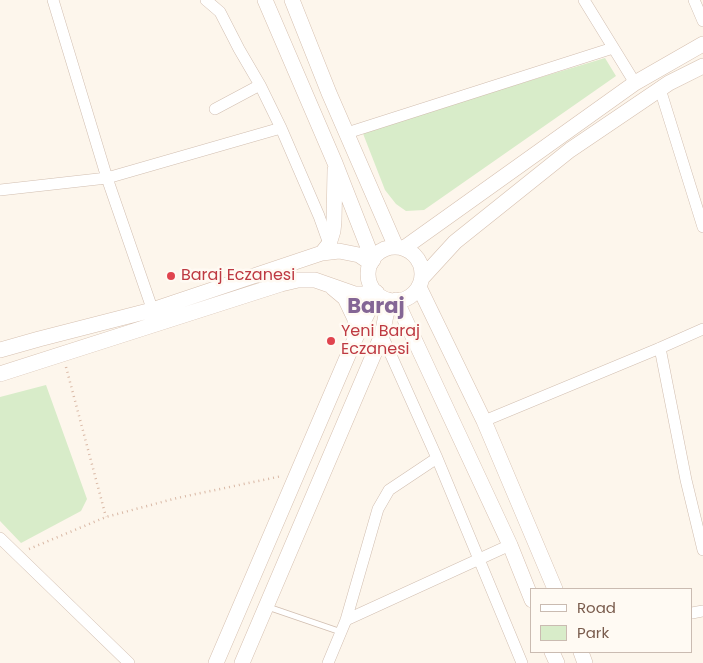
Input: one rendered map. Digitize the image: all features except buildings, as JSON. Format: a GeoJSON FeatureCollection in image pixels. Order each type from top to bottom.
{"type":"FeatureCollection","features":[{"type":"Feature","properties":{"kind":"street"},"geometry":{"type":"LineString","coordinates":[[53,0],[106,178],[154,317]]}},
{"type":"Feature","properties":{"kind":"street"},"geometry":{"type":"LineString","coordinates":[[206,0],[220,12]]}},
{"type":"Feature","properties":{"kind":"street"},"geometry":{"type":"LineString","coordinates":[[216,0],[239,49],[260,85],[319,216],[325,248]]}},
{"type":"Feature","properties":{"kind":"street"},"geometry":{"type":"LineString","coordinates":[[265,0],[335,163],[372,262]]}},
{"type":"Feature","properties":{"kind":"street"},"geometry":{"type":"LineString","coordinates":[[292,0],[329,93],[400,248]]}},
{"type":"Feature","properties":{"kind":"street"},"geometry":{"type":"LineString","coordinates":[[584,0],[635,82]]}},
{"type":"Feature","properties":{"kind":"street"},"geometry":{"type":"LineString","coordinates":[[698,2],[703,21]]}},
{"type":"Feature","properties":{"kind":"street"},"geometry":{"type":"LineString","coordinates":[[400,248],[635,82],[703,44]]}},
{"type":"Feature","properties":{"kind":"street"},"geometry":{"type":"LineString","coordinates":[[347,132],[614,48]]}},
{"type":"Feature","properties":{"kind":"street"},"geometry":{"type":"LineString","coordinates":[[0,350],[40,339],[154,317],[298,280],[315,280],[355,294],[405,298],[413,294],[420,282],[455,242],[570,150],[669,83],[703,66]]}},
{"type":"Feature","properties":{"kind":"street"},"geometry":{"type":"LineString","coordinates":[[215,109],[260,85]]}},
{"type":"Feature","properties":{"kind":"street"},"geometry":{"type":"LineString","coordinates":[[660,89],[703,227]]}},
{"type":"Feature","properties":{"kind":"street"},"geometry":{"type":"LineString","coordinates":[[0,190],[106,178],[280,128]]}},
{"type":"Feature","properties":{"kind":"street"},"geometry":{"type":"LineString","coordinates":[[325,248],[333,231],[335,163]]}},
{"type":"Feature","properties":{"kind":"street"},"geometry":{"type":"LineString","coordinates":[[0,374],[63,354],[325,248],[360,255],[372,262]]}},
{"type":"Feature","properties":{"kind":"street"},"geometry":{"type":"LineString","coordinates":[[530,595],[510,545],[385,296],[372,286],[369,270],[372,262],[375,256],[388,248],[400,248],[410,252],[420,263],[422,270],[420,282],[484,421],[555,588]]}},
{"type":"Feature","properties":{"kind":"street"},"geometry":{"type":"LineString","coordinates":[[326,283],[346,298],[356,319],[355,339]]}},
{"type":"Feature","properties":{"kind":"street"},"geometry":{"type":"LineString","coordinates":[[242,663],[382,335],[385,296]]}},
{"type":"Feature","properties":{"kind":"street"},"geometry":{"type":"LineString","coordinates":[[216,663],[355,339],[385,296]]}},
{"type":"Feature","properties":{"kind":"street"},"geometry":{"type":"LineString","coordinates":[[484,421],[703,329]]}},
{"type":"Feature","properties":{"kind":"street"},"geometry":{"type":"LineString","coordinates":[[382,335],[438,458],[522,663]]}},
{"type":"Feature","properties":{"kind":"street"},"geometry":{"type":"LineString","coordinates":[[660,348],[686,480],[703,550]]}},
{"type":"Feature","properties":{"kind":"street"},"geometry":{"type":"LineString","coordinates":[[328,663],[346,620],[378,509],[389,490],[438,458]]}},
{"type":"Feature","properties":{"kind":"street"},"geometry":{"type":"LineString","coordinates":[[0,538],[129,663]]}},
{"type":"Feature","properties":{"kind":"street"},"geometry":{"type":"LineString","coordinates":[[346,620],[510,545]]}},
{"type":"Feature","properties":{"kind":"lane"},"geometry":{"type":"LineString","coordinates":[[266,606],[341,632]]}},
{"type":"Feature","properties":{"kind":"path"},"geometry":{"type":"LineString","coordinates":[[63,354],[69,383],[106,518]]}},
{"type":"Feature","properties":{"kind":"path"},"geometry":{"type":"LineString","coordinates":[[16,555],[106,518],[186,496],[296,473]]}},
{"type":"Feature","properties":{"kind":"green space"},"geometry":{"type":"Polygon","coordinates":[[[605,58],[616,76],[424,210],[406,211],[396,204],[385,190],[362,131],[605,58]]]}},
{"type":"Feature","properties":{"kind":"green space"},"geometry":{"type":"Polygon","coordinates":[[[46,385],[87,499],[81,511],[21,543],[0,521],[0,397],[46,385]]]}},
{"type":"Feature","properties":{"kind":"place","name":"Baraj Eczanesi"},"geometry":{"type":"Point","coordinates":[171,276]}},
{"type":"Feature","properties":{"kind":"place","name":"Yeni Baraj Eczanesi"},"geometry":{"type":"Point","coordinates":[331,341]}},
{"type":"Feature","properties":{"kind":"district","name":"Baraj"},"geometry":{"type":"Point","coordinates":[376,308]}}]}
